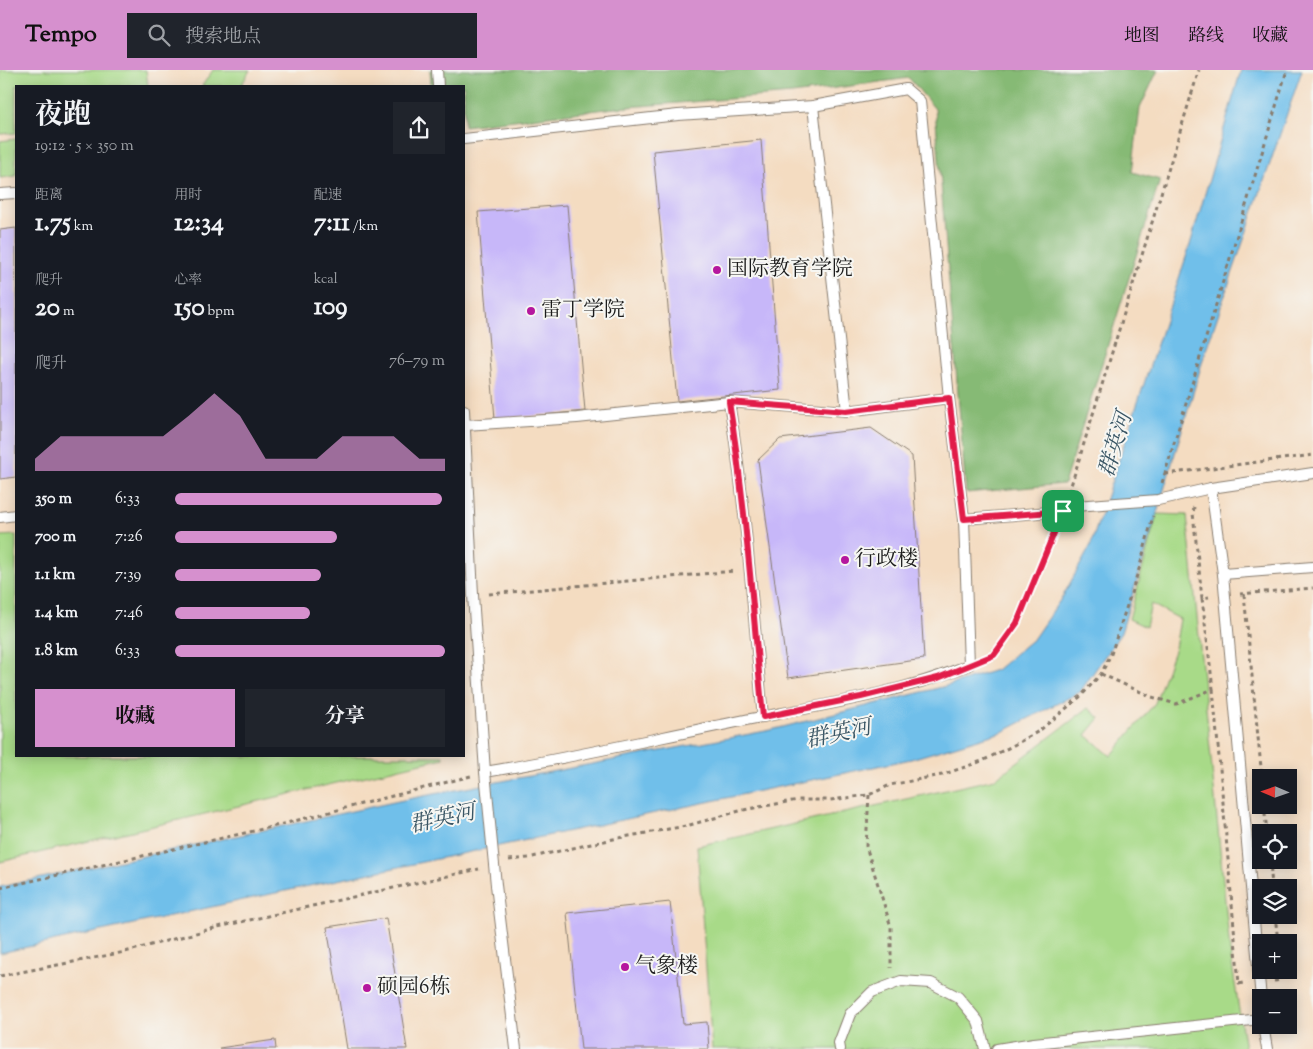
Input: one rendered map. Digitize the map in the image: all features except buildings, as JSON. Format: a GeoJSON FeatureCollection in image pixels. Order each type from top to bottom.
{"type":"FeatureCollection","features":[{"type":"Feature","properties":{"kind":"lane"},"geometry":{"type":"LineString","coordinates":[[437,70],[438,85]]}},
{"type":"Feature","properties":{"kind":"lane"},"geometry":{"type":"LineString","coordinates":[[465,139],[678,114],[813,106],[906,89],[920,101],[949,398],[964,519],[968,666],[938,678],[878,693],[550,762],[485,772]]}},
{"type":"Feature","properties":{"kind":"lane"},"geometry":{"type":"LineString","coordinates":[[813,106],[846,411]]}},
{"type":"Feature","properties":{"kind":"lane"},"geometry":{"type":"LineString","coordinates":[[0,194],[15,193]]}},
{"type":"Feature","properties":{"kind":"lane"},"geometry":{"type":"LineString","coordinates":[[516,1049],[496,886],[485,772],[473,596],[465,425],[577,418],[729,402],[846,411],[949,398]]}},
{"type":"Feature","properties":{"kind":"lane"},"geometry":{"type":"LineString","coordinates":[[729,402],[738,456],[763,717]]}},
{"type":"Feature","properties":{"kind":"lane"},"geometry":{"type":"LineString","coordinates":[[964,519],[1063,511],[1075,506],[1158,500],[1211,488],[1313,474]]}},
{"type":"Feature","properties":{"kind":"lane"},"geometry":{"type":"LineString","coordinates":[[1211,488],[1223,574],[1260,989]]}},
{"type":"Feature","properties":{"kind":"lane"},"geometry":{"type":"LineString","coordinates":[[0,517],[15,515]]}},
{"type":"Feature","properties":{"kind":"lane"},"geometry":{"type":"LineString","coordinates":[[1223,574],[1313,567]]}},
{"type":"Feature","properties":{"kind":"lane"},"geometry":{"type":"LineString","coordinates":[[840,1049],[839,1043],[850,1014],[872,992],[901,981],[931,983],[958,997],[978,1021],[985,1049]]}},
{"type":"Feature","properties":{"kind":"lane"},"geometry":{"type":"LineString","coordinates":[[997,1049],[1034,1043],[1252,1020]]}},
{"type":"Feature","properties":{"kind":"lane"},"geometry":{"type":"LineString","coordinates":[[1265,1034],[1267,1049]]}},
{"type":"Feature","properties":{"kind":"path"},"geometry":{"type":"LineString","coordinates":[[968,666],[994,655],[1017,623],[1063,511],[1199,70]]}},
{"type":"Feature","properties":{"kind":"path"},"geometry":{"type":"LineString","coordinates":[[0,976],[125,952],[218,927],[494,866],[508,860],[528,858],[618,838],[686,826],[743,810],[798,800],[830,800],[869,795],[890,785],[942,775],[974,764],[1039,731],[1081,696],[1101,674],[1111,654],[1140,566],[1165,474],[1287,70]]}},
{"type":"Feature","properties":{"kind":"path"},"geometry":{"type":"LineString","coordinates":[[1165,474],[1313,454]]}},
{"type":"Feature","properties":{"kind":"path"},"geometry":{"type":"LineString","coordinates":[[473,596],[750,569]]}},
{"type":"Feature","properties":{"kind":"path"},"geometry":{"type":"LineString","coordinates":[[1244,594],[1261,769]]}},
{"type":"Feature","properties":{"kind":"path"},"geometry":{"type":"LineString","coordinates":[[1101,674],[1152,697],[1176,704],[1213,690],[1202,598]]}},
{"type":"Feature","properties":{"kind":"path"},"geometry":{"type":"LineString","coordinates":[[0,888],[267,828],[485,772]]}},
{"type":"Feature","properties":{"kind":"path"},"geometry":{"type":"LineString","coordinates":[[869,795],[866,846],[891,927],[891,985]]}},
{"type":"Feature","properties":{"kind":"green space"},"geometry":{"type":"Polygon","coordinates":[[[0,70],[146,70],[148,85],[15,85],[15,133],[0,134],[0,70]]]}},
{"type":"Feature","properties":{"kind":"green space"},"geometry":{"type":"Polygon","coordinates":[[[213,70],[250,70],[242,85],[203,85],[213,70]]]}},
{"type":"Feature","properties":{"kind":"green space"},"geometry":{"type":"Polygon","coordinates":[[[430,70],[1158,70],[1140,108],[1132,172],[1160,180],[1064,484],[966,493],[935,109],[909,78],[792,94],[615,108],[465,126],[465,85],[431,85],[430,70]]]}},
{"type":"Feature","properties":{"kind":"green space"},"geometry":{"type":"Polygon","coordinates":[[[15,139],[15,176],[0,178],[0,141],[15,139]]]}},
{"type":"Feature","properties":{"kind":"green space"},"geometry":{"type":"Polygon","coordinates":[[[1157,514],[1187,515],[1230,951],[1245,1049],[712,1049],[697,846],[995,779],[1088,708],[1100,718],[1086,735],[1111,756],[1155,703],[1175,648],[1180,619],[1151,604],[1146,627],[1129,619],[1157,514]]]}},
{"type":"Feature","properties":{"kind":"green space"},"geometry":{"type":"Polygon","coordinates":[[[15,535],[15,757],[443,758],[0,862],[0,536],[15,535]]]}},
{"type":"Feature","properties":{"kind":"water","name":"群英河"},"geometry":{"type":"Polygon","coordinates":[[[1241,70],[1302,70],[1205,353],[1121,633],[1080,692],[1002,732],[911,759],[0,953],[0,887],[408,799],[771,730],[950,685],[996,670],[1034,638],[1063,596],[1090,547],[1190,245],[1241,70]]]}},
{"type":"Feature","properties":{"kind":"place","name":"国际教育学院"},"geometry":{"type":"Point","coordinates":[717,270]}},
{"type":"Feature","properties":{"kind":"place","name":"雷丁学院"},"geometry":{"type":"Point","coordinates":[531,311]}},
{"type":"Feature","properties":{"kind":"place","name":"行政楼"},"geometry":{"type":"Point","coordinates":[845,560]}},
{"type":"Feature","properties":{"kind":"place","name":"气象楼"},"geometry":{"type":"Point","coordinates":[625,967]}},
{"type":"Feature","properties":{"kind":"place","name":"硕园6栋"},"geometry":{"type":"Point","coordinates":[367,988]}},
{"type":"Feature","properties":{"kind":"route"},"geometry":{"type":"LineString","coordinates":[[949,398],[964,519],[1063,511],[1017,623],[994,655],[938,678],[861,697],[763,717],[738,456],[729,402],[846,411],[949,398]]}}]}
